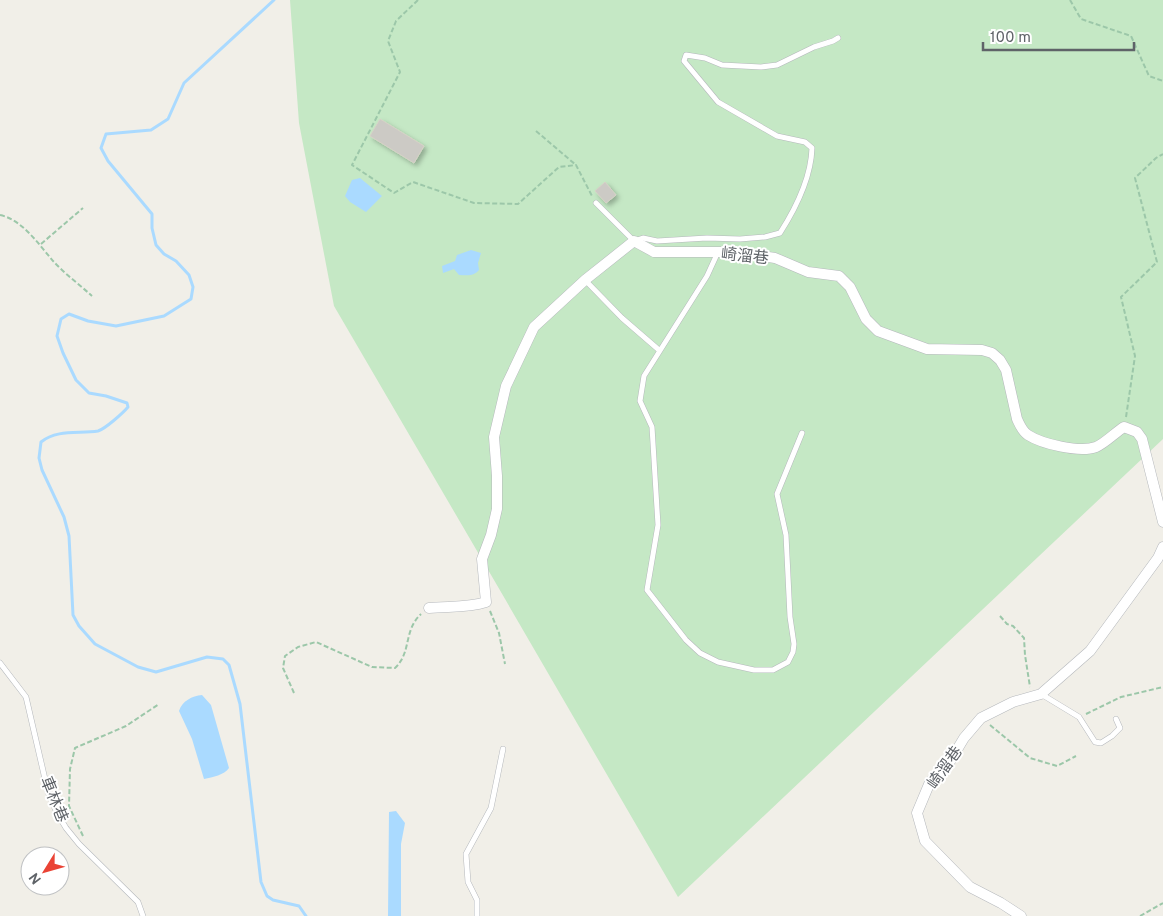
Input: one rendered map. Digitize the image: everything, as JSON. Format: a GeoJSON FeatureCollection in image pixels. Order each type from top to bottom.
{"type":"FeatureCollection","features":[{"type":"Feature","properties":{"kind":"street","name":"崎溜巷"},"geometry":{"type":"LineString","coordinates":[[634,241],[654,252],[738,252],[775,258],[808,272],[839,276],[850,287],[866,320],[878,331],[926,349],[982,350],[992,353],[1000,360],[1006,370],[1020,426],[1027,434],[1050,445],[1095,448],[1124,427]]}},
{"type":"Feature","properties":{"kind":"street"},"geometry":{"type":"LineString","coordinates":[[429,608],[476,605],[486,602],[482,559],[491,535],[497,509],[498,476],[494,438],[506,386],[534,327],[585,280],[634,241]]}},
{"type":"Feature","properties":{"kind":"street"},"geometry":{"type":"LineString","coordinates":[[1124,427],[1137,432],[1142,439],[1163,522]]}},
{"type":"Feature","properties":{"kind":"street","name":"崎溜巷"},"geometry":{"type":"LineString","coordinates":[[1021,916],[1002,903],[970,887],[925,841],[917,813],[930,782],[948,763],[980,718],[1014,702],[1036,696],[1096,644],[1158,558],[1163,547]]}},
{"type":"Feature","properties":{"kind":"lane"},"geometry":{"type":"LineString","coordinates":[[596,202],[634,241],[643,238],[657,241],[707,238],[740,239],[765,237],[780,233],[794,211],[812,160],[812,148],[805,142],[777,136],[718,102],[684,61],[686,55],[705,58],[722,64],[761,67],[777,65],[838,38]]}},
{"type":"Feature","properties":{"kind":"lane"},"geometry":{"type":"LineString","coordinates":[[718,252],[707,276],[644,376],[640,401],[652,427],[658,525],[647,590],[686,640],[700,654],[718,662],[754,670],[773,670],[788,662],[792,652],[794,644],[790,617],[786,535],[777,494],[802,433]]}},
{"type":"Feature","properties":{"kind":"lane"},"geometry":{"type":"LineString","coordinates":[[585,280],[622,318],[659,350]]}},
{"type":"Feature","properties":{"kind":"lane","name":"車林巷"},"geometry":{"type":"LineString","coordinates":[[0,663],[26,697],[48,792],[66,828],[79,844],[138,902],[142,916]]}},
{"type":"Feature","properties":{"kind":"lane"},"geometry":{"type":"LineString","coordinates":[[1036,696],[1079,717],[1095,742],[1100,743],[1112,736],[1120,728],[1116,719]]}},
{"type":"Feature","properties":{"kind":"lane"},"geometry":{"type":"LineString","coordinates":[[478,916],[477,900],[468,882],[466,854],[491,808],[503,750]]}},
{"type":"Feature","properties":{"kind":"path"},"geometry":{"type":"LineString","coordinates":[[418,0],[396,21],[388,41],[400,72],[352,165],[394,193],[412,182],[474,203],[518,204],[560,167],[576,165]]}},
{"type":"Feature","properties":{"kind":"path"},"geometry":{"type":"LineString","coordinates":[[1070,0],[1081,19],[1131,36],[1149,76],[1163,81]]}},
{"type":"Feature","properties":{"kind":"path"},"geometry":{"type":"LineString","coordinates":[[536,131],[576,165],[596,202]]}},
{"type":"Feature","properties":{"kind":"path"},"geometry":{"type":"LineString","coordinates":[[1124,427],[1135,356],[1121,296],[1156,262],[1135,178],[1156,158],[1163,154]]}},
{"type":"Feature","properties":{"kind":"path"},"geometry":{"type":"LineString","coordinates":[[40,244],[83,208]]}},
{"type":"Feature","properties":{"kind":"path"},"geometry":{"type":"LineString","coordinates":[[0,215],[8,217],[40,244],[55,263],[92,296]]}},
{"type":"Feature","properties":{"kind":"path"},"geometry":{"type":"LineString","coordinates":[[486,602],[499,633],[505,664]]}},
{"type":"Feature","properties":{"kind":"path"},"geometry":{"type":"LineString","coordinates":[[294,693],[283,668],[285,656],[298,647],[316,642],[372,668],[395,668],[403,660],[410,630],[418,616],[429,608]]}},
{"type":"Feature","properties":{"kind":"path"},"geometry":{"type":"LineString","coordinates":[[1000,616],[1024,638],[1030,682],[1036,696]]}},
{"type":"Feature","properties":{"kind":"path"},"geometry":{"type":"LineString","coordinates":[[1079,717],[1121,697],[1163,687]]}},
{"type":"Feature","properties":{"kind":"path"},"geometry":{"type":"LineString","coordinates":[[84,838],[69,806],[70,769],[75,748],[126,726],[158,704]]}},
{"type":"Feature","properties":{"kind":"path"},"geometry":{"type":"LineString","coordinates":[[980,718],[1030,758],[1057,766],[1076,756]]}},
{"type":"Feature","properties":{"kind":"path"},"geometry":{"type":"LineString","coordinates":[[1140,916],[1163,903]]}},
{"type":"Feature","properties":{"kind":"green space"},"geometry":{"type":"Polygon","coordinates":[[[290,0],[1163,0],[1163,439],[678,897],[334,306],[299,123],[290,0]]]}},
{"type":"Feature","properties":{"kind":"water"},"geometry":{"type":"Polygon","coordinates":[[[360,178],[382,196],[366,212],[350,202],[345,196],[352,180],[360,178]]]}},
{"type":"Feature","properties":{"kind":"water"},"geometry":{"type":"Polygon","coordinates":[[[471,250],[481,253],[478,263],[479,270],[477,272],[470,275],[459,275],[454,269],[443,273],[442,266],[455,261],[457,255],[471,250]]]}},
{"type":"Feature","properties":{"kind":"water"},"geometry":{"type":"Polygon","coordinates":[[[202,695],[211,705],[229,768],[221,774],[204,779],[192,739],[179,711],[182,704],[202,695]]]}},
{"type":"Feature","properties":{"kind":"water"},"geometry":{"type":"Polygon","coordinates":[[[396,811],[405,823],[401,844],[401,916],[388,916],[389,812],[396,811]]]}},
{"type":"Feature","properties":{"kind":"building"},"geometry":{"type":"Polygon","coordinates":[[[380,119],[424,146],[414,163],[370,136],[380,119]]]}},
{"type":"Feature","properties":{"kind":"building"},"geometry":{"type":"Polygon","coordinates":[[[605,182],[616,195],[606,203],[595,191],[605,182]]]}},
{"type":"Feature","properties":{"kind":"waterway"},"geometry":{"type":"LineString","coordinates":[[274,0],[184,83],[168,119],[151,130],[106,134],[101,148],[108,161],[152,214],[152,228],[156,245],[164,254],[176,261],[189,275],[193,287],[191,299],[164,316],[116,326],[88,321],[69,314],[61,319],[57,336],[76,380],[89,393],[127,403],[128,407],[101,430],[54,435],[47,438],[41,442],[39,458],[42,470],[64,517],[69,536],[73,615],[79,626],[95,644],[138,667],[156,672],[207,657],[223,659],[229,665],[240,704],[261,882],[267,896],[273,900],[299,906],[306,916]]}}]}
